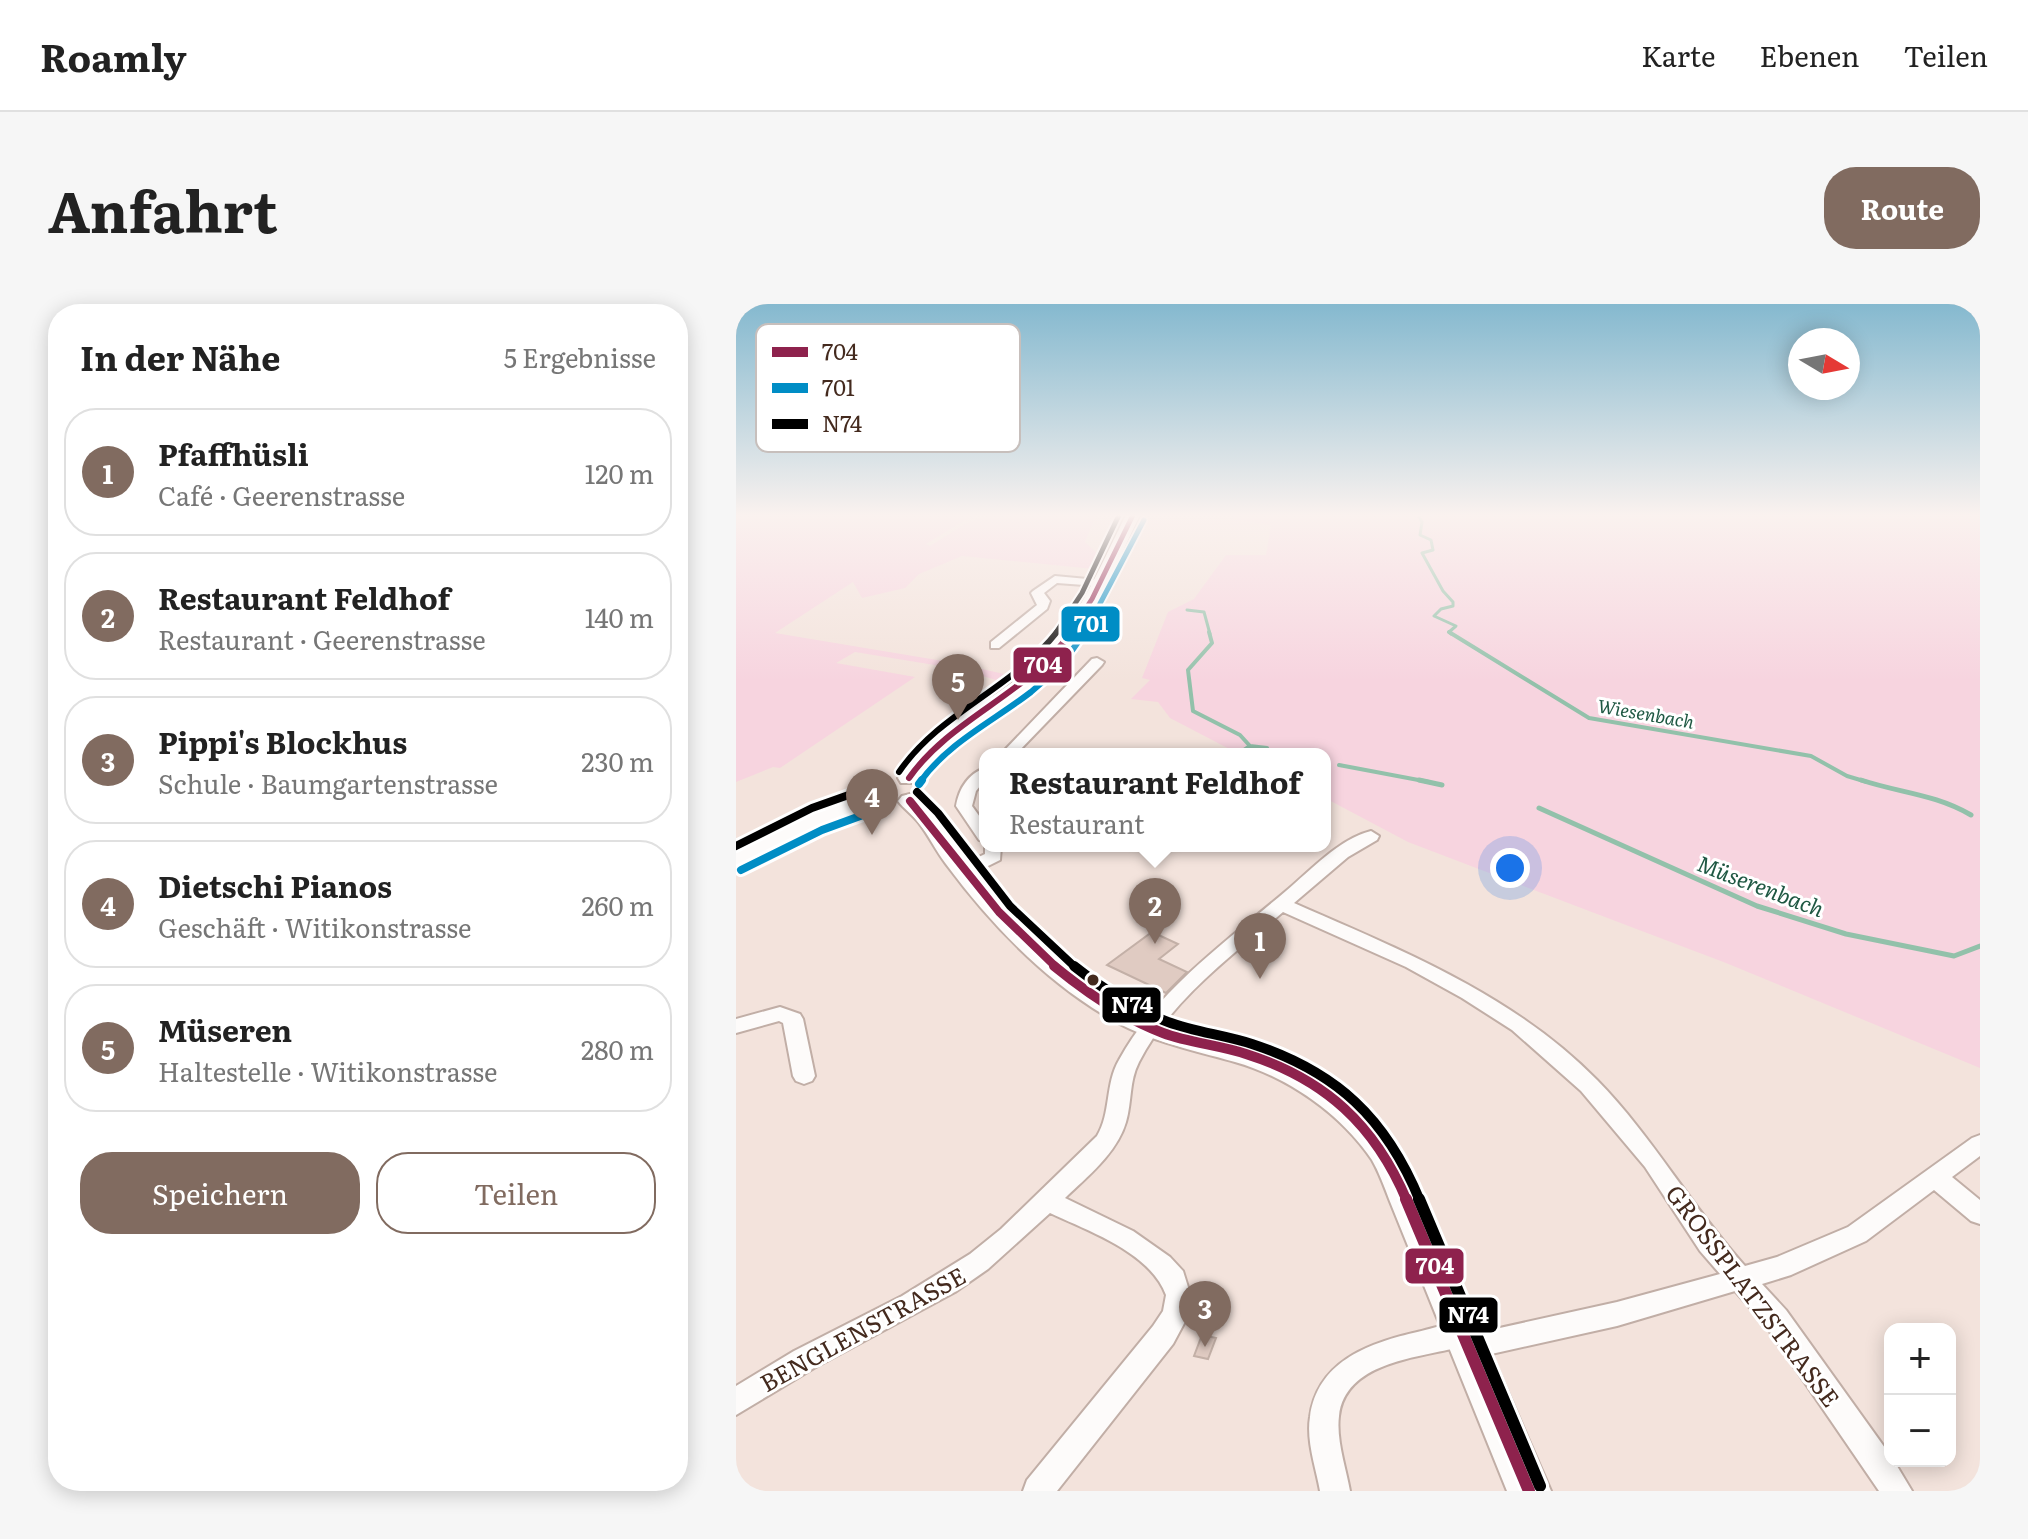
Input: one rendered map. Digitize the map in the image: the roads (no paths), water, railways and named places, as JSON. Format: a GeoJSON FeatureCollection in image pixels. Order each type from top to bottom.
{"type":"FeatureCollection","features":[{"type":"Feature","properties":{"kind":"main road"},"geometry":{"type":"LineString","coordinates":[[910,789],[914,766],[937,745],[1015,690],[1054,655],[1073,631],[1104,570]]}},
{"type":"Feature","properties":{"kind":"main road"},"geometry":{"type":"LineString","coordinates":[[736,859],[817,819],[878,797],[878,791],[885,785],[910,789],[930,817],[942,842],[964,871],[1056,969],[1110,1006],[1152,1029],[1264,1060],[1316,1087],[1347,1110],[1384,1152],[1529,1491]]}},
{"type":"Feature","properties":{"kind":"street"},"geometry":{"type":"LineString","coordinates":[[995,645],[1043,606],[1044,601],[1037,593],[1055,579],[1098,583]]}},
{"type":"Feature","properties":{"kind":"street"},"geometry":{"type":"LineString","coordinates":[[1014,748],[1097,662]]}},
{"type":"Feature","properties":{"kind":"street"},"geometry":{"type":"LineString","coordinates":[[979,777],[966,793],[964,806],[979,827]]}},
{"type":"Feature","properties":{"kind":"street","name":"BENGLENSTRASSE"},"geometry":{"type":"LineString","coordinates":[[736,1402],[764,1381],[951,1281],[997,1247],[1105,1142],[1117,1120],[1121,1080],[1128,1061],[1152,1029],[1231,946],[1371,836]]}},
{"type":"Feature","properties":{"kind":"street"},"geometry":{"type":"LineString","coordinates":[[964,871],[994,856],[994,852]]}},
{"type":"Feature","properties":{"kind":"street","name":"GROSSPLATZSTRASSE"},"geometry":{"type":"LineString","coordinates":[[1281,904],[1448,981],[1495,1008],[1555,1054],[1614,1112],[1653,1161],[1709,1244],[1776,1318],[1897,1491]]}},
{"type":"Feature","properties":{"kind":"street"},"geometry":{"type":"LineString","coordinates":[[736,1026],[780,1014],[793,1019],[804,1076]]}},
{"type":"Feature","properties":{"kind":"street"},"geometry":{"type":"LineString","coordinates":[[1335,1491],[1324,1419],[1327,1401],[1336,1384],[1363,1360],[1617,1314],[1782,1267],[1857,1234],[1937,1179],[1980,1144]]}},
{"type":"Feature","properties":{"kind":"street"},"geometry":{"type":"LineString","coordinates":[[1937,1179],[1980,1214]]}},
{"type":"Feature","properties":{"kind":"street"},"geometry":{"type":"LineString","coordinates":[[1038,1491],[1163,1335],[1177,1312],[1179,1294],[1172,1275],[1155,1257],[1045,1200]]}},
{"type":"Feature","properties":{"kind":"waterway","name":"Wiesenbach"},"geometry":{"type":"LineString","coordinates":[[1432,570],[1453,602],[1453,606],[1441,609],[1434,616],[1456,626],[1449,632]]}},
{"type":"Feature","properties":{"kind":"waterway","name":"Müserenbach"},"geometry":{"type":"LineString","coordinates":[[1187,610],[1204,612],[1210,634]]}},
{"type":"Feature","properties":{"kind":"waterway","name":"Müserenbach"},"geometry":{"type":"LineString","coordinates":[[1209,632],[1212,643],[1188,670],[1193,711],[1240,735],[1250,746]]}},
{"type":"Feature","properties":{"kind":"waterway","name":"Wiesenbach"},"geometry":{"type":"LineString","coordinates":[[1449,632],[1589,718],[1811,756],[1847,776],[1867,782]]}},
{"type":"Feature","properties":{"kind":"waterway","name":"Müserenbach"},"geometry":{"type":"LineString","coordinates":[[1250,746],[1267,748]]}},
{"type":"Feature","properties":{"kind":"waterway","name":"Müserenbach"},"geometry":{"type":"LineString","coordinates":[[1339,765],[1423,781]]}},
{"type":"Feature","properties":{"kind":"waterway","name":"Wiesenbach"},"geometry":{"type":"LineString","coordinates":[[1861,780],[1931,798],[1971,815]]}},
{"type":"Feature","properties":{"kind":"waterway","name":"Müserenbach"},"geometry":{"type":"LineString","coordinates":[[1423,781],[1429,782]]}},
{"type":"Feature","properties":{"kind":"waterway","name":"Müserenbach"},"geometry":{"type":"LineString","coordinates":[[1423,781],[1442,785]]}},
{"type":"Feature","properties":{"kind":"waterway","name":"Müserenbach"},"geometry":{"type":"LineString","coordinates":[[1539,808],[1757,906],[1846,934],[1954,956],[1980,946]]}},
{"type":"Feature","properties":{"kind":"place","name":"Müseren"},"geometry":{"type":"Point","coordinates":[958,720]}},
{"type":"Feature","properties":{"kind":"place","name":"Dietschi Pianos"},"geometry":{"type":"Point","coordinates":[872,835]}},
{"type":"Feature","properties":{"kind":"place","name":"Restaurant Feldhof"},"geometry":{"type":"Point","coordinates":[1155,944]}},
{"type":"Feature","properties":{"kind":"place","name":"Pfaffhüsli"},"geometry":{"type":"Point","coordinates":[1260,979]}},
{"type":"Feature","properties":{"kind":"place","name":"Pippi's Blockhus"},"geometry":{"type":"Point","coordinates":[1205,1347]}}]}
